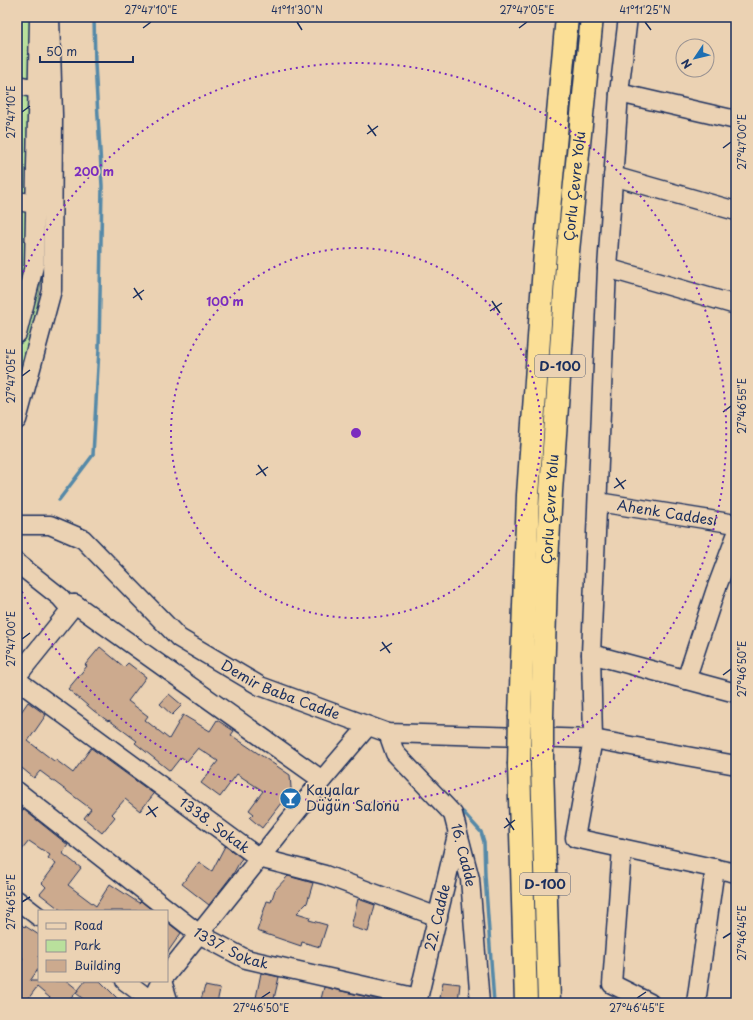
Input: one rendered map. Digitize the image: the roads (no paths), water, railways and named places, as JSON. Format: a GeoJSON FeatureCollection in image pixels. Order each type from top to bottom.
{"type":"FeatureCollection","features":[{"type":"Feature","properties":{"kind":"highway","name":"Çorlu Çevre Yolu"},"geometry":{"type":"LineString","coordinates":[[526,1003],[519,765],[529,488],[545,252],[566,17]]}},
{"type":"Feature","properties":{"kind":"highway","name":"Çorlu Çevre Yolu"},"geometry":{"type":"LineString","coordinates":[[549,1003],[542,765],[546,578],[568,251],[592,17]]}},
{"type":"Feature","properties":{"kind":"street"},"geometry":{"type":"LineString","coordinates":[[17,334],[20,316],[34,266],[39,17]]}},
{"type":"Feature","properties":{"kind":"street"},"geometry":{"type":"LineString","coordinates":[[17,420],[52,290],[53,116],[50,17]]}},
{"type":"Feature","properties":{"kind":"street"},"geometry":{"type":"LineString","coordinates":[[628,17],[619,93],[607,268],[591,654],[593,738],[575,838],[736,873]]}},
{"type":"Feature","properties":{"kind":"street"},"geometry":{"type":"LineString","coordinates":[[17,85],[38,89]]}},
{"type":"Feature","properties":{"kind":"street"},"geometry":{"type":"LineString","coordinates":[[619,93],[736,120]]}},
{"type":"Feature","properties":{"kind":"street"},"geometry":{"type":"LineString","coordinates":[[614,176],[736,211]]}},
{"type":"Feature","properties":{"kind":"street"},"geometry":{"type":"LineString","coordinates":[[17,201],[36,204]]}},
{"type":"Feature","properties":{"kind":"street"},"geometry":{"type":"LineString","coordinates":[[607,268],[736,305]]}},
{"type":"Feature","properties":{"kind":"street","name":"Ahenk Caddesi"},"geometry":{"type":"LineString","coordinates":[[598,502],[736,524]]}},
{"type":"Feature","properties":{"kind":"street","name":"Demir Baba Cadde"},"geometry":{"type":"LineString","coordinates":[[17,525],[50,525],[83,539],[179,638],[260,686],[368,726],[388,732],[593,738],[736,765]]}},
{"type":"Feature","properties":{"kind":"street"},"geometry":{"type":"LineString","coordinates":[[686,680],[715,592],[736,536]]}},
{"type":"Feature","properties":{"kind":"street"},"geometry":{"type":"LineString","coordinates":[[17,563],[60,596],[66,604],[75,604],[322,780]]}},
{"type":"Feature","properties":{"kind":"street"},"geometry":{"type":"LineString","coordinates":[[17,676],[75,604]]}},
{"type":"Feature","properties":{"kind":"street"},"geometry":{"type":"LineString","coordinates":[[591,654],[736,693]]}},
{"type":"Feature","properties":{"kind":"street","name":"1338. Sokak"},"geometry":{"type":"LineString","coordinates":[[17,680],[260,858],[325,875],[438,917]]}},
{"type":"Feature","properties":{"kind":"street"},"geometry":{"type":"LineString","coordinates":[[168,973],[322,780],[368,726]]}},
{"type":"Feature","properties":{"kind":"street","name":"16. Cadde"},"geometry":{"type":"LineString","coordinates":[[388,732],[395,753],[453,814],[470,879],[480,1003]]}},
{"type":"Feature","properties":{"kind":"street","name":"1337. Sokak"},"geometry":{"type":"LineString","coordinates":[[17,792],[199,934],[246,959],[418,1001]]}},
{"type":"Feature","properties":{"kind":"street","name":"22. Cadde"},"geometry":{"type":"LineString","coordinates":[[418,1001],[458,833]]}},
{"type":"Feature","properties":{"kind":"street"},"geometry":{"type":"LineString","coordinates":[[622,848],[612,984],[650,1003]]}},
{"type":"Feature","properties":{"kind":"street"},"geometry":{"type":"LineString","coordinates":[[696,1003],[715,868]]}},
{"type":"Feature","properties":{"kind":"street"},"geometry":{"type":"LineString","coordinates":[[17,900],[38,916]]}},
{"type":"Feature","properties":{"kind":"street"},"geometry":{"type":"LineString","coordinates":[[126,982],[152,1002],[162,982]]}},
{"type":"Feature","properties":{"kind":"street"},"geometry":{"type":"LineString","coordinates":[[162,982],[169,1003]]}},
{"type":"Feature","properties":{"kind":"waterway"},"geometry":{"type":"LineString","coordinates":[[59,500],[93,455],[99,349],[102,186],[95,64],[94,17]]}},
{"type":"Feature","properties":{"kind":"waterway"},"geometry":{"type":"LineString","coordinates":[[463,812],[481,832],[484,842],[494,1003]]}},
{"type":"Feature","properties":{"kind":"place","name":"Kayalar Düğün Salonu"},"geometry":{"type":"Point","coordinates":[291,798]}}]}
